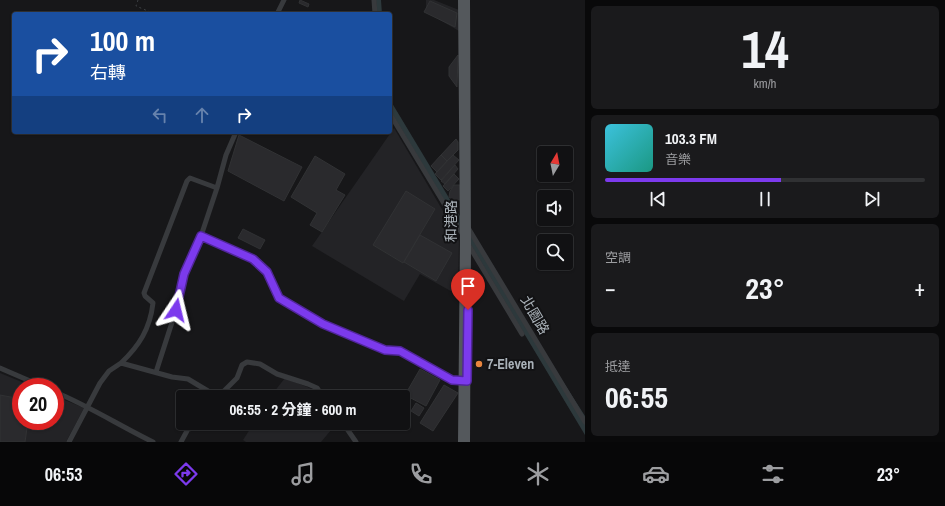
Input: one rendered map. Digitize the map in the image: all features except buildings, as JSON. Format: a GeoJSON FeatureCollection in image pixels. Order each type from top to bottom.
{"type":"FeatureCollection","features":[{"type":"Feature","properties":{"kind":"main road","name":"和港路"},"geometry":{"type":"LineString","coordinates":[[461,0],[465,229],[468,244],[465,324]]}},
{"type":"Feature","properties":{"kind":"main road","name":"和港路"},"geometry":{"type":"LineString","coordinates":[[461,442],[465,324],[467,0]]}},
{"type":"Feature","properties":{"kind":"main road","name":"和港路"},"geometry":{"type":"LineString","coordinates":[[464,381],[467,442]]}},
{"type":"Feature","properties":{"kind":"street"},"geometry":{"type":"LineString","coordinates":[[278,12],[284,0]]}},
{"type":"Feature","properties":{"kind":"street"},"geometry":{"type":"LineString","coordinates":[[374,0],[376,12]]}},
{"type":"Feature","properties":{"kind":"street","name":"北園路"},"geometry":{"type":"LineString","coordinates":[[392,117],[515,305],[585,422]]}},
{"type":"Feature","properties":{"kind":"street"},"geometry":{"type":"LineString","coordinates":[[156,372],[176,310],[184,274],[201,236],[217,188],[226,154],[235,134]]}},
{"type":"Feature","properties":{"kind":"street"},"geometry":{"type":"LineString","coordinates":[[69,442],[100,383],[109,371],[121,363],[135,349],[142,339],[153,303],[145,296],[144,293],[187,182],[190,178],[217,188]]}},
{"type":"Feature","properties":{"kind":"street"},"geometry":{"type":"LineString","coordinates":[[201,236],[253,259],[267,272],[279,298],[323,324],[385,350],[400,351],[452,380],[464,381]]}},
{"type":"Feature","properties":{"kind":"street"},"geometry":{"type":"LineString","coordinates":[[468,244],[507,312],[522,334]]}},
{"type":"Feature","properties":{"kind":"street"},"geometry":{"type":"LineString","coordinates":[[507,312],[515,305]]}},
{"type":"Feature","properties":{"kind":"street"},"geometry":{"type":"LineString","coordinates":[[225,390],[237,378],[242,365],[247,362],[260,364],[278,374],[308,384],[318,390]]}},
{"type":"Feature","properties":{"kind":"street"},"geometry":{"type":"LineString","coordinates":[[121,363],[172,377],[188,379],[206,390]]}},
{"type":"Feature","properties":{"kind":"street"},"geometry":{"type":"LineString","coordinates":[[0,368],[23,378]]}},
{"type":"Feature","properties":{"kind":"street"},"geometry":{"type":"LineString","coordinates":[[64,396],[88,406],[116,424],[153,442]]}},
{"type":"Feature","properties":{"kind":"street"},"geometry":{"type":"LineString","coordinates":[[181,442],[187,430]]}},
{"type":"Feature","properties":{"kind":"street"},"geometry":{"type":"LineString","coordinates":[[348,430],[356,442]]}},
{"type":"Feature","properties":{"kind":"path"},"geometry":{"type":"LineString","coordinates":[[138,0],[136,6],[150,12]]}},
{"type":"Feature","properties":{"kind":"shaded area"},"geometry":{"type":"Polygon","coordinates":[[[376,0],[381,0],[382,12],[377,12],[376,0]]]}},
{"type":"Feature","properties":{"kind":"shaded area"},"geometry":{"type":"Polygon","coordinates":[[[426,0],[434,0],[459,10],[459,31],[426,12],[426,0]]]}},
{"type":"Feature","properties":{"kind":"shaded area"},"geometry":{"type":"Polygon","coordinates":[[[392,103],[505,291],[585,416],[585,435],[392,113],[392,103]]]}},
{"type":"Feature","properties":{"kind":"shaded area"},"geometry":{"type":"Polygon","coordinates":[[[394,128],[459,238],[458,295],[420,274],[404,301],[312,246],[390,134],[392,134],[394,128]]]}},
{"type":"Feature","properties":{"kind":"shaded area"},"geometry":{"type":"Polygon","coordinates":[[[0,373],[12,378],[12,430],[64,430],[64,400],[84,408],[66,442],[0,442],[0,373]]]}},
{"type":"Feature","properties":{"kind":"shaded area"},"geometry":{"type":"Polygon","coordinates":[[[285,378],[313,390],[276,390],[285,378]]]}},
{"type":"Feature","properties":{"kind":"shaded area"},"geometry":{"type":"Polygon","coordinates":[[[249,430],[331,430],[321,442],[246,442],[243,440],[249,430]]]}},
{"type":"Feature","properties":{"kind":"place","name":"7-Eleven"},"geometry":{"type":"Point","coordinates":[479,364]}},
{"type":"Feature","properties":{"kind":"route"},"geometry":{"type":"LineString","coordinates":[[176,310],[184,274],[201,236],[229,247],[253,259],[267,272],[279,298],[323,324],[385,350],[400,351],[417,359],[452,380],[467,381],[468,310]]}}]}
